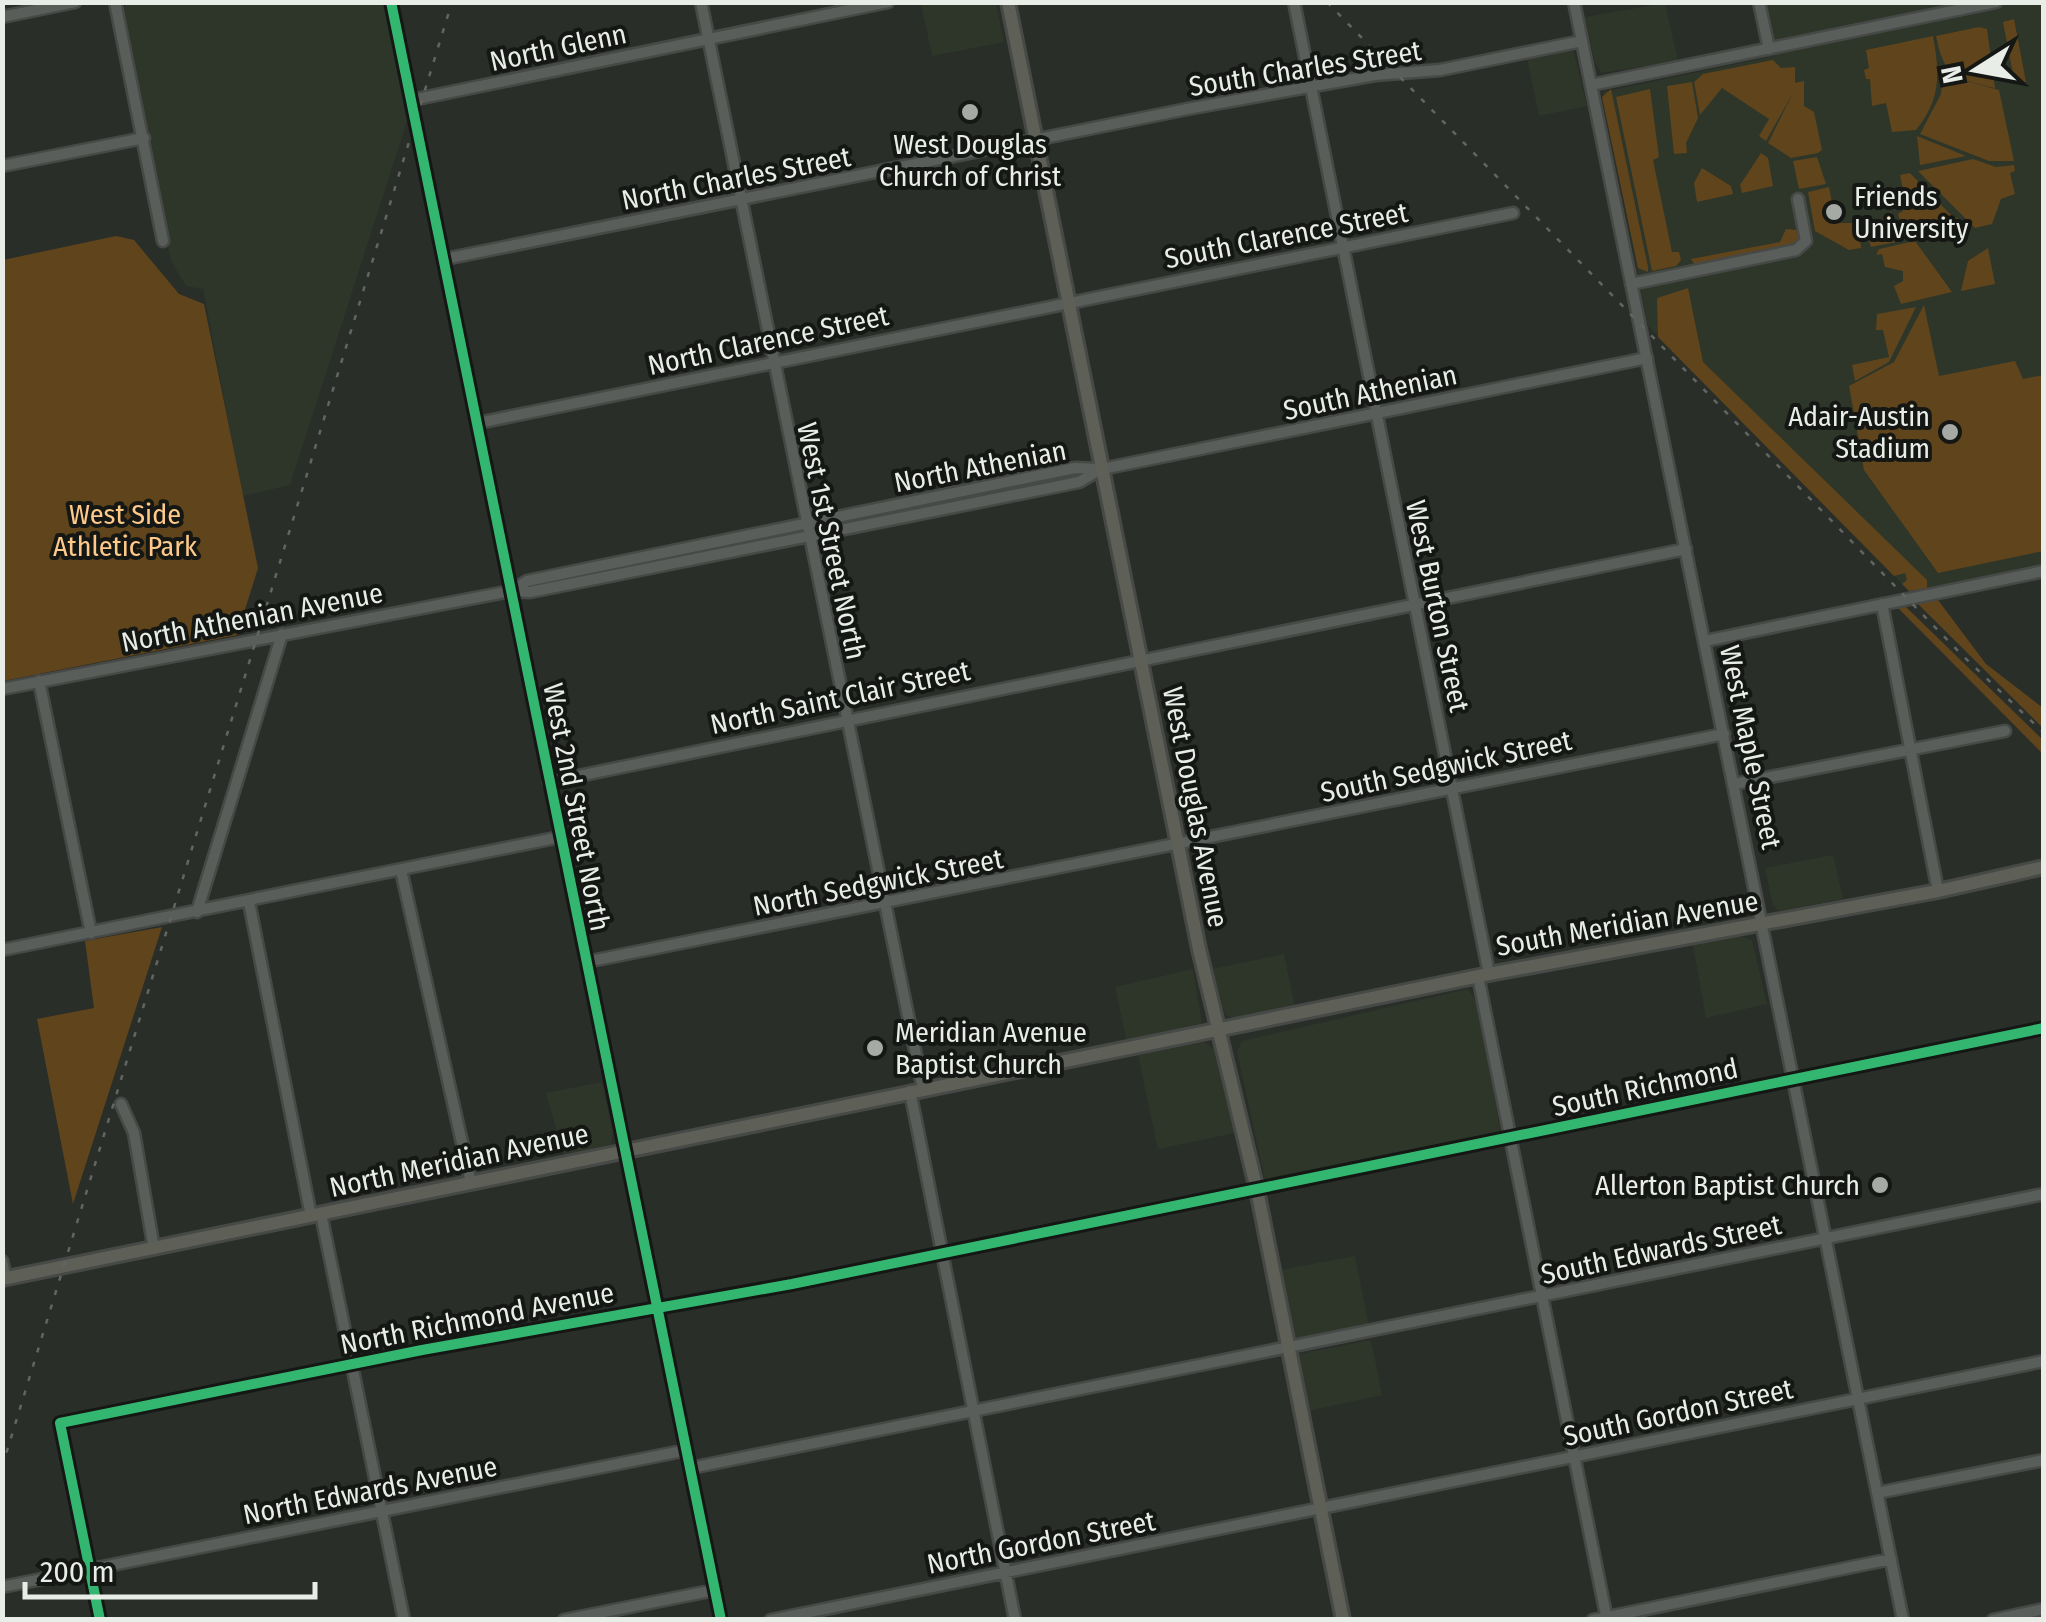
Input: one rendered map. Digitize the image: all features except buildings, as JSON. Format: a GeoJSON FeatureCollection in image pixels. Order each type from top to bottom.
{"type":"FeatureCollection","features":[{"type":"Feature","properties":{"kind":"main road","name":"West Douglas Avenue"},"geometry":{"type":"LineString","coordinates":[[1008,2],[1178,845],[1257,1190],[1343,1620]]}},
{"type":"Feature","properties":{"kind":"main road","name":"South Meridian Avenue"},"geometry":{"type":"LineString","coordinates":[[1220,1030],[2044,867]]}},
{"type":"Feature","properties":{"kind":"main road","name":"North Meridian Avenue"},"geometry":{"type":"LineString","coordinates":[[4,1279],[1220,1030]]}},
{"type":"Feature","properties":{"kind":"street"},"geometry":{"type":"LineString","coordinates":[[2,18],[75,2]]}},
{"type":"Feature","properties":{"kind":"street"},"geometry":{"type":"LineString","coordinates":[[114,2],[163,241]]}},
{"type":"Feature","properties":{"kind":"street","name":"West 2nd Street North"},"geometry":{"type":"LineString","coordinates":[[391,2],[721,1620]]}},
{"type":"Feature","properties":{"kind":"street","name":"West 1st Street North"},"geometry":{"type":"LineString","coordinates":[[701,2],[883,904],[941,1253],[1015,1620]]}},
{"type":"Feature","properties":{"kind":"street","name":"North Glenn"},"geometry":{"type":"LineString","coordinates":[[412,100],[888,2]]}},
{"type":"Feature","properties":{"kind":"street","name":"West Burton Street"},"geometry":{"type":"LineString","coordinates":[[1294,2],[1453,789],[1510,1138],[1607,1618]]}},
{"type":"Feature","properties":{"kind":"street","name":"West Maple Street"},"geometry":{"type":"LineString","coordinates":[[1574,2],[1903,1620]]}},
{"type":"Feature","properties":{"kind":"street"},"geometry":{"type":"LineString","coordinates":[[1759,2],[1768,48]]}},
{"type":"Feature","properties":{"kind":"street"},"geometry":{"type":"LineString","coordinates":[[1591,85],[1996,2]]}},
{"type":"Feature","properties":{"kind":"street","name":"South Charles Street"},"geometry":{"type":"LineString","coordinates":[[1036,141],[1311,86],[1440,70],[1582,41]]}},
{"type":"Feature","properties":{"kind":"street"},"geometry":{"type":"LineString","coordinates":[[2,166],[144,138]]}},
{"type":"Feature","properties":{"kind":"street","name":"North Charles Street"},"geometry":{"type":"LineString","coordinates":[[445,259],[1036,141]]}},
{"type":"Feature","properties":{"kind":"street"},"geometry":{"type":"LineString","coordinates":[[1632,284],[1796,250],[1806,241],[1798,199]]}},
{"type":"Feature","properties":{"kind":"street","name":"South Clarence Street"},"geometry":{"type":"LineString","coordinates":[[1068,301],[1513,213]]}},
{"type":"Feature","properties":{"kind":"street","name":"North Clarence Street"},"geometry":{"type":"LineString","coordinates":[[478,423],[1068,301]]}},
{"type":"Feature","properties":{"kind":"street","name":"South Athenian"},"geometry":{"type":"LineString","coordinates":[[1102,469],[1646,358]]}},
{"type":"Feature","properties":{"kind":"street","name":"North Athenian"},"geometry":{"type":"LineString","coordinates":[[511,591],[527,581],[1075,468],[1102,469]]}},
{"type":"Feature","properties":{"kind":"street","name":"North Athenian"},"geometry":{"type":"LineString","coordinates":[[511,591],[530,592],[1079,482],[1102,469]]}},
{"type":"Feature","properties":{"kind":"street","name":"North Saint Clair Street"},"geometry":{"type":"LineString","coordinates":[[549,782],[1686,548]]}},
{"type":"Feature","properties":{"kind":"street"},"geometry":{"type":"LineString","coordinates":[[1705,641],[2044,570]]}},
{"type":"Feature","properties":{"kind":"street","name":"North Athenian Avenue"},"geometry":{"type":"LineString","coordinates":[[2,689],[511,591]]}},
{"type":"Feature","properties":{"kind":"street"},"geometry":{"type":"LineString","coordinates":[[1882,604],[1938,891]]}},
{"type":"Feature","properties":{"kind":"street"},"geometry":{"type":"LineString","coordinates":[[197,912],[282,634]]}},
{"type":"Feature","properties":{"kind":"street"},"geometry":{"type":"LineString","coordinates":[[39,682],[91,933]]}},
{"type":"Feature","properties":{"kind":"street"},"geometry":{"type":"LineString","coordinates":[[1735,784],[2005,731]]}},
{"type":"Feature","properties":{"kind":"street","name":"South Sedgwick Street"},"geometry":{"type":"LineString","coordinates":[[1178,845],[1724,734]]}},
{"type":"Feature","properties":{"kind":"street"},"geometry":{"type":"LineString","coordinates":[[2,950],[560,837]]}},
{"type":"Feature","properties":{"kind":"street","name":"North Sedgwick Street"},"geometry":{"type":"LineString","coordinates":[[586,962],[1178,845]]}},
{"type":"Feature","properties":{"kind":"street"},"geometry":{"type":"LineString","coordinates":[[401,870],[471,1183]]}},
{"type":"Feature","properties":{"kind":"street"},"geometry":{"type":"LineString","coordinates":[[250,902],[404,1620]]}},
{"type":"Feature","properties":{"kind":"street","name":"South Richmond"},"geometry":{"type":"LineString","coordinates":[[1257,1190],[2044,1028]]}},
{"type":"Feature","properties":{"kind":"street"},"geometry":{"type":"LineString","coordinates":[[121,1104],[134,1133],[154,1249]]}},
{"type":"Feature","properties":{"kind":"street","name":"North Richmond Avenue"},"geometry":{"type":"LineString","coordinates":[[90,1569],[60,1423],[1257,1190]]}},
{"type":"Feature","properties":{"kind":"street","name":"South Edwards Street"},"geometry":{"type":"LineString","coordinates":[[1288,1350],[2044,1194]]}},
{"type":"Feature","properties":{"kind":"street"},"geometry":{"type":"LineString","coordinates":[[2,1261],[4,1279]]}},
{"type":"Feature","properties":{"kind":"street"},"geometry":{"type":"LineString","coordinates":[[690,1468],[1288,1350]]}},
{"type":"Feature","properties":{"kind":"street","name":"South Gordon Street"},"geometry":{"type":"LineString","coordinates":[[1321,1508],[2044,1360]]}},
{"type":"Feature","properties":{"kind":"street","name":"North Edwards Avenue"},"geometry":{"type":"LineString","coordinates":[[2,1587],[687,1450]]}},
{"type":"Feature","properties":{"kind":"street"},"geometry":{"type":"LineString","coordinates":[[1878,1494],[2044,1460]]}},
{"type":"Feature","properties":{"kind":"street","name":"North Gordon Street"},"geometry":{"type":"LineString","coordinates":[[771,1620],[1321,1508]]}},
{"type":"Feature","properties":{"kind":"street"},"geometry":{"type":"LineString","coordinates":[[1593,1620],[1891,1559]]}},
{"type":"Feature","properties":{"kind":"street"},"geometry":{"type":"LineString","coordinates":[[90,1569],[100,1620]]}},
{"type":"Feature","properties":{"kind":"street"},"geometry":{"type":"LineString","coordinates":[[564,1620],[715,1590]]}},
{"type":"Feature","properties":{"kind":"street"},"geometry":{"type":"LineString","coordinates":[[1993,1620],[2044,1609]]}},
{"type":"Feature","properties":{"kind":"shaded area"},"geometry":{"type":"Polygon","coordinates":[[[127,2],[384,3],[408,118],[290,485],[243,496],[203,289],[186,286],[171,261],[123,11],[127,2]]]}},
{"type":"Feature","properties":{"kind":"shaded area"},"geometry":{"type":"Polygon","coordinates":[[[996,3],[1004,42],[932,56],[921,4],[996,3]]]}},
{"type":"Feature","properties":{"kind":"shaded area"},"geometry":{"type":"Polygon","coordinates":[[[1665,3],[1678,61],[1602,73],[1595,63],[1585,17],[1665,3]]]}},
{"type":"Feature","properties":{"kind":"shaded area","name":"Friends University"},"geometry":{"type":"Polygon","coordinates":[[[1764,3],[2043,3],[2043,565],[1909,591],[1648,326],[1603,92],[1775,56],[1764,3]]]}},
{"type":"Feature","properties":{"kind":"shaded area"},"geometry":{"type":"Polygon","coordinates":[[[1573,49],[1587,106],[1539,116],[1527,58],[1573,49]]]}},
{"type":"Feature","properties":{"kind":"shaded area"},"geometry":{"type":"Polygon","coordinates":[[[1833,855],[1843,899],[1779,911],[1773,906],[1765,868],[1833,855]]]}},
{"type":"Feature","properties":{"kind":"shaded area"},"geometry":{"type":"Polygon","coordinates":[[[1736,934],[1752,940],[1767,1004],[1706,1018],[1693,945],[1736,934]]]}},
{"type":"Feature","properties":{"kind":"shaded area"},"geometry":{"type":"Polygon","coordinates":[[[1284,954],[1295,1007],[1237,1019],[1225,1015],[1212,969],[1284,954]]]}},
{"type":"Feature","properties":{"kind":"shaded area"},"geometry":{"type":"Polygon","coordinates":[[[1193,969],[1202,1023],[1127,1042],[1115,987],[1193,969]]]}},
{"type":"Feature","properties":{"kind":"shaded area"},"geometry":{"type":"Polygon","coordinates":[[[1468,989],[1477,1002],[1501,1134],[1265,1181],[1237,1052],[1242,1041],[1468,989]]]}},
{"type":"Feature","properties":{"kind":"shaded area"},"geometry":{"type":"Polygon","coordinates":[[[1204,1042],[1214,1049],[1235,1133],[1158,1149],[1138,1055],[1204,1042]]]}},
{"type":"Feature","properties":{"kind":"shaded area"},"geometry":{"type":"Polygon","coordinates":[[[602,1082],[613,1132],[611,1145],[564,1156],[546,1093],[602,1082]]]}},
{"type":"Feature","properties":{"kind":"shaded area"},"geometry":{"type":"Polygon","coordinates":[[[1355,1256],[1369,1327],[1296,1340],[1280,1270],[1355,1256]]]}},
{"type":"Feature","properties":{"kind":"shaded area"},"geometry":{"type":"Polygon","coordinates":[[[1371,1340],[1382,1395],[1308,1411],[1299,1354],[1371,1340]]]}},
{"type":"Feature","properties":{"kind":"green space"},"geometry":{"type":"Polygon","coordinates":[[[2014,19],[2026,82],[2015,84],[2003,22],[2014,19]]]}},
{"type":"Feature","properties":{"kind":"green space"},"geometry":{"type":"Polygon","coordinates":[[[1979,27],[1987,29],[1995,88],[1954,74],[1939,50],[1936,36],[1979,27]]]}},
{"type":"Feature","properties":{"kind":"green space"},"geometry":{"type":"Polygon","coordinates":[[[1933,36],[1937,74],[1930,108],[1916,130],[1892,132],[1886,103],[1872,106],[1870,79],[1866,79],[1864,70],[1869,68],[1866,50],[1933,36]]]}},
{"type":"Feature","properties":{"kind":"green space"},"geometry":{"type":"Polygon","coordinates":[[[1773,60],[1781,68],[1795,67],[1795,83],[1804,81],[1804,106],[1814,112],[1822,150],[1818,153],[1791,158],[1768,143],[1793,93],[1766,141],[1759,136],[1769,119],[1722,88],[1700,115],[1694,82],[1703,74],[1773,60]]]}},
{"type":"Feature","properties":{"kind":"green space"},"geometry":{"type":"Polygon","coordinates":[[[1943,70],[1948,76],[1999,90],[2014,161],[1989,161],[1920,134],[1941,94],[1943,70]]]}},
{"type":"Feature","properties":{"kind":"green space"},"geometry":{"type":"Polygon","coordinates":[[[1692,82],[1698,118],[1686,143],[1687,153],[1674,154],[1667,86],[1692,82]]]}},
{"type":"Feature","properties":{"kind":"green space"},"geometry":{"type":"Polygon","coordinates":[[[1611,89],[1648,272],[1638,268],[1602,97],[1611,89]]]}},
{"type":"Feature","properties":{"kind":"green space"},"geometry":{"type":"Polygon","coordinates":[[[1650,89],[1659,157],[1653,160],[1672,252],[1679,252],[1681,260],[1676,266],[1652,271],[1616,97],[1650,89]]]}},
{"type":"Feature","properties":{"kind":"green space"},"geometry":{"type":"Polygon","coordinates":[[[1917,136],[1966,156],[1920,165],[1917,136]]]}},
{"type":"Feature","properties":{"kind":"green space"},"geometry":{"type":"Polygon","coordinates":[[[1761,153],[1768,158],[1773,186],[1742,193],[1740,185],[1761,153]]]}},
{"type":"Feature","properties":{"kind":"green space"},"geometry":{"type":"Polygon","coordinates":[[[1817,157],[1826,184],[1799,189],[1793,161],[1817,157]]]}},
{"type":"Feature","properties":{"kind":"green space"},"geometry":{"type":"Polygon","coordinates":[[[1973,159],[1996,167],[2014,165],[2015,171],[2010,173],[2015,194],[2001,199],[1992,224],[1975,228],[1918,171],[1973,159]]]}},
{"type":"Feature","properties":{"kind":"green space"},"geometry":{"type":"Polygon","coordinates":[[[1702,168],[1731,186],[1733,194],[1697,202],[1694,183],[1702,168]]]}},
{"type":"Feature","properties":{"kind":"green space"},"geometry":{"type":"Polygon","coordinates":[[[1910,173],[1950,214],[1970,226],[1906,239],[1898,214],[1907,208],[1900,175],[1910,173]]]}},
{"type":"Feature","properties":{"kind":"green space"},"geometry":{"type":"Polygon","coordinates":[[[1829,187],[1836,223],[1859,223],[1861,248],[1849,250],[1815,231],[1808,192],[1829,187]]]}},
{"type":"Feature","properties":{"kind":"green space"},"geometry":{"type":"Polygon","coordinates":[[[1892,212],[1896,242],[1871,247],[1862,219],[1876,231],[1886,213],[1892,212]]]}},
{"type":"Feature","properties":{"kind":"green space"},"geometry":{"type":"Polygon","coordinates":[[[1786,229],[1798,230],[1799,243],[1695,265],[1691,259],[1780,242],[1786,229]]]}},
{"type":"Feature","properties":{"kind":"green space","name":"West Side Athletic Park"},"geometry":{"type":"Polygon","coordinates":[[[116,236],[134,240],[179,294],[204,304],[258,568],[237,635],[3,681],[3,260],[116,236]]]}},
{"type":"Feature","properties":{"kind":"green space"},"geometry":{"type":"Polygon","coordinates":[[[1915,241],[1952,292],[1901,304],[1894,286],[1903,281],[1903,271],[1885,267],[1882,254],[1876,255],[1879,249],[1915,241]]]}},
{"type":"Feature","properties":{"kind":"green space"},"geometry":{"type":"Polygon","coordinates":[[[1988,248],[1995,284],[1961,291],[1968,261],[1988,248]]]}},
{"type":"Feature","properties":{"kind":"green space"},"geometry":{"type":"Polygon","coordinates":[[[1688,288],[1703,362],[1927,580],[1927,588],[1909,591],[1902,584],[1907,580],[1905,573],[1894,576],[1658,337],[1657,298],[1688,288]]]}},
{"type":"Feature","properties":{"kind":"green space","name":"Adair-Austin Stadium"},"geometry":{"type":"Polygon","coordinates":[[[1924,305],[1939,376],[2015,361],[2023,379],[2043,375],[2043,551],[1938,573],[1864,470],[1849,386],[1894,362],[1924,305]]]}},
{"type":"Feature","properties":{"kind":"green space"},"geometry":{"type":"Polygon","coordinates":[[[1916,307],[1889,362],[1855,381],[1852,365],[1889,357],[1883,330],[1876,330],[1877,314],[1916,307]]]}},
{"type":"Feature","properties":{"kind":"green space"},"geometry":{"type":"Polygon","coordinates":[[[1938,600],[1986,664],[2043,708],[2043,728],[1918,604],[1938,600]]]}},
{"type":"Feature","properties":{"kind":"green space"},"geometry":{"type":"Polygon","coordinates":[[[1906,607],[2043,740],[2043,754],[1898,608],[1906,607]]]}},
{"type":"Feature","properties":{"kind":"green space"},"geometry":{"type":"Polygon","coordinates":[[[162,927],[73,1204],[37,1019],[94,1008],[85,941],[162,927]]]}},
{"type":"Feature","properties":{"kind":"railway"},"geometry":{"type":"LineString","coordinates":[[2,1467],[452,2]]}},
{"type":"Feature","properties":{"kind":"railway"},"geometry":{"type":"LineString","coordinates":[[1327,2],[1964,657],[2044,733]]}},
{"type":"Feature","properties":{"kind":"cycle path"},"geometry":{"type":"LineString","coordinates":[[391,2],[721,1620]]}},
{"type":"Feature","properties":{"kind":"cycle path"},"geometry":{"type":"LineString","coordinates":[[100,1620],[60,1423],[422,1350],[792,1284],[2044,1028]]}},
{"type":"Feature","properties":{"kind":"place","name":"West Douglas Church of Christ"},"geometry":{"type":"Point","coordinates":[970,112]}},
{"type":"Feature","properties":{"kind":"place","name":"Friends University"},"geometry":{"type":"Point","coordinates":[1834,212]}},
{"type":"Feature","properties":{"kind":"place","name":"Adair-Austin Stadium"},"geometry":{"type":"Point","coordinates":[1950,432]}},
{"type":"Feature","properties":{"kind":"place","name":"Meridian Avenue Baptist Church"},"geometry":{"type":"Point","coordinates":[875,1048]}},
{"type":"Feature","properties":{"kind":"place","name":"Allerton Baptist Church"},"geometry":{"type":"Point","coordinates":[1880,1185]}}]}
